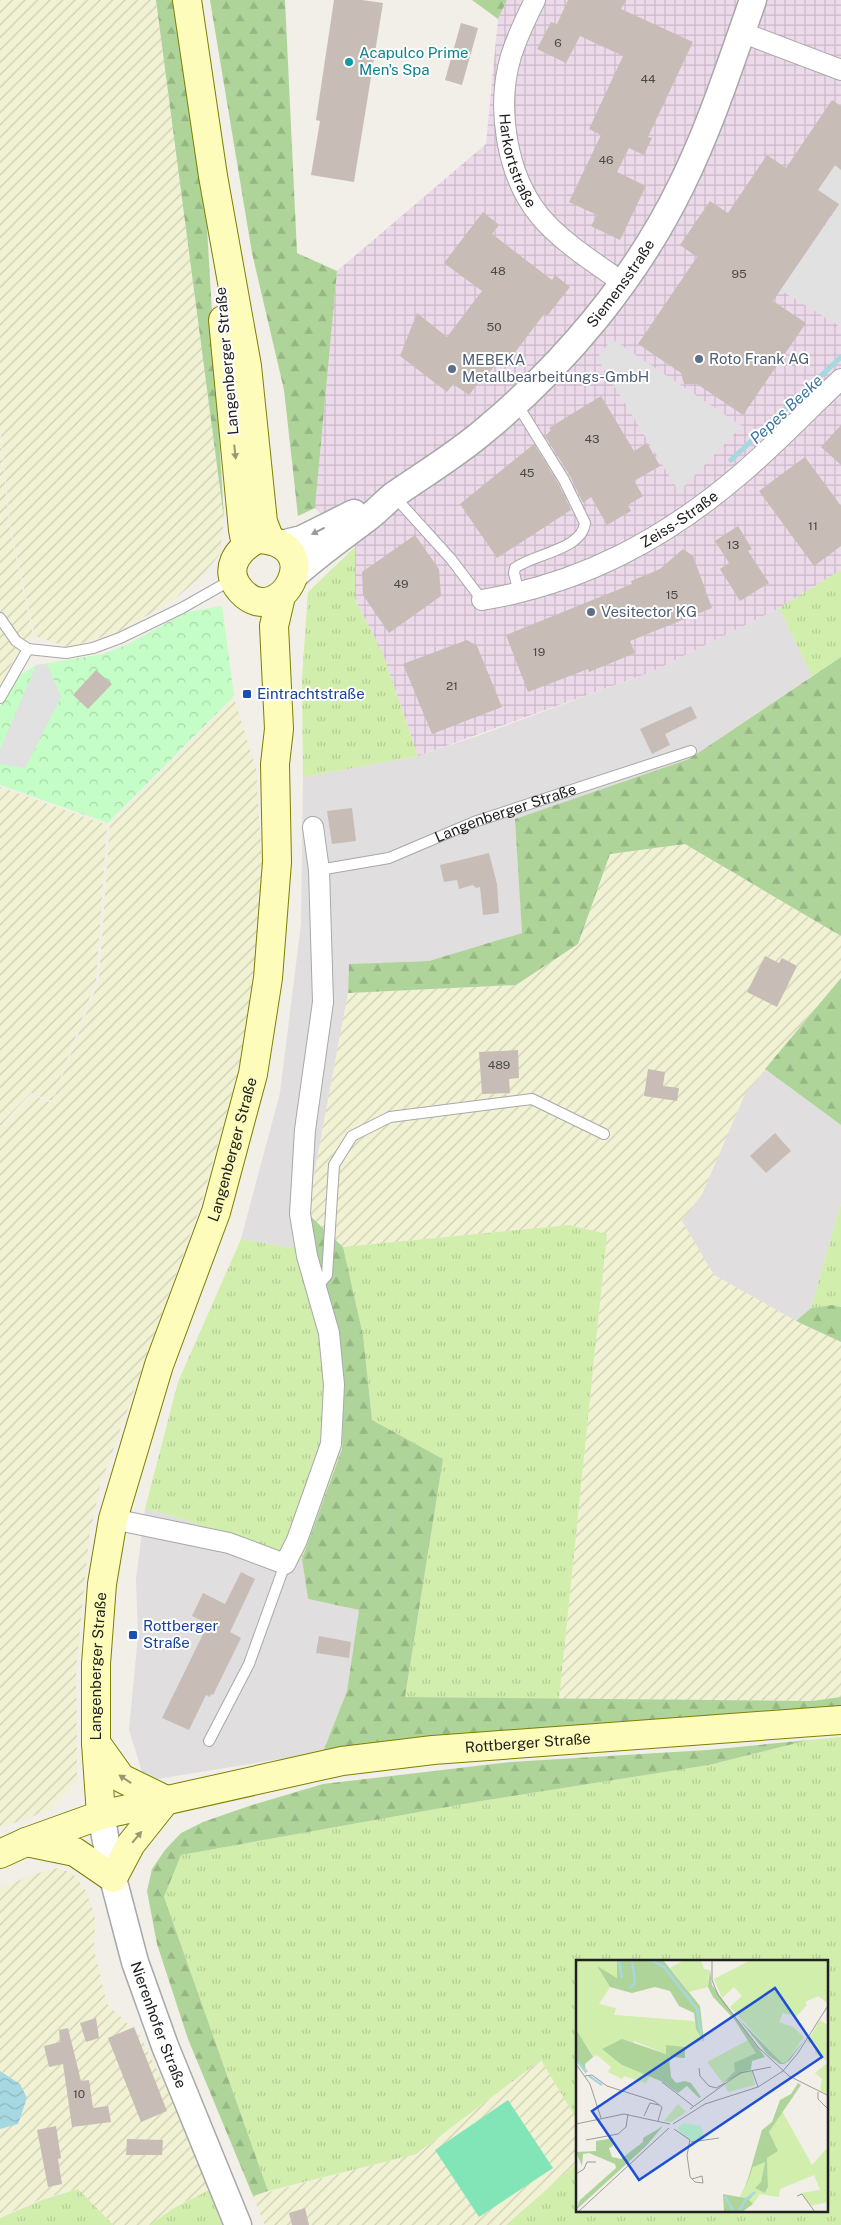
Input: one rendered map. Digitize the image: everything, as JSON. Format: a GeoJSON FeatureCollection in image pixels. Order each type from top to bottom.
{"type":"FeatureCollection","features":[{"type":"Feature","properties":{"kind":"main road","name":"Langenberger Straße"},"geometry":{"type":"LineString","coordinates":[[187,0],[213,176],[226,368],[243,530],[266,543]]}},
{"type":"Feature","properties":{"kind":"main road"},"geometry":{"type":"LineString","coordinates":[[266,543],[291,552],[294,564],[288,586],[270,601],[257,601],[240,588],[234,564],[237,553],[266,543]]}},
{"type":"Feature","properties":{"kind":"main road","name":"Langenberger Straße"},"geometry":{"type":"LineString","coordinates":[[101,1815],[96,1743],[96,1664],[102,1584],[113,1519],[159,1364],[216,1212],[253,1074],[268,978],[277,862],[275,764],[279,729],[274,626],[288,586]]}},
{"type":"Feature","properties":{"kind":"main road","name":"Langenberger Straße"},"geometry":{"type":"LineString","coordinates":[[240,588],[256,627],[266,731],[275,764]]}},
{"type":"Feature","properties":{"kind":"main road","name":"Rottberger Straße"},"geometry":{"type":"LineString","coordinates":[[0,1854],[26,1842],[101,1815],[342,1761],[433,1750],[841,1720]]}},
{"type":"Feature","properties":{"kind":"main road"},"geometry":{"type":"LineString","coordinates":[[26,1842],[74,1852],[113,1878],[131,1844],[166,1800],[121,1778],[96,1743]]}},
{"type":"Feature","properties":{"kind":"street","name":"Harkortstraße"},"geometry":{"type":"LineString","coordinates":[[535,0],[511,56],[505,84],[507,144],[512,164],[524,190],[539,215],[588,257],[622,282]]}},
{"type":"Feature","properties":{"kind":"street","name":"Siemensstraße"},"geometry":{"type":"LineString","coordinates":[[288,586],[314,557],[370,516],[393,496],[483,432],[516,403],[588,329],[643,252],[682,185],[713,114],[753,0]]}},
{"type":"Feature","properties":{"kind":"street"},"geometry":{"type":"LineString","coordinates":[[742,32],[841,70]]}},
{"type":"Feature","properties":{"kind":"street","name":"Zeiss-Straße"},"geometry":{"type":"LineString","coordinates":[[482,600],[519,593],[583,574],[628,553],[670,528],[743,472],[841,379]]}},
{"type":"Feature","properties":{"kind":"street","name":"Siemensstraße"},"geometry":{"type":"LineString","coordinates":[[266,543],[302,539],[366,507],[393,496]]}},
{"type":"Feature","properties":{"kind":"street"},"geometry":{"type":"LineString","coordinates":[[113,1519],[229,1543],[285,1564],[297,1540],[331,1444],[334,1385],[329,1333],[307,1256],[300,1214],[305,1130],[323,1002],[320,870],[313,827]]}},
{"type":"Feature","properties":{"kind":"street","name":"Nierenhofer Straße"},"geometry":{"type":"LineString","coordinates":[[101,1815],[113,1878],[135,1962],[165,2046],[238,2225]]}},
{"type":"Feature","properties":{"kind":"lane"},"geometry":{"type":"LineString","coordinates":[[516,403],[564,480],[586,523],[581,535],[561,548],[515,568],[514,573],[519,593]]}},
{"type":"Feature","properties":{"kind":"lane"},"geometry":{"type":"LineString","coordinates":[[393,496],[451,559],[482,600]]}},
{"type":"Feature","properties":{"kind":"lane"},"geometry":{"type":"LineString","coordinates":[[0,618],[16,642],[28,649],[66,653],[93,648],[120,638],[173,613],[240,588]]}},
{"type":"Feature","properties":{"kind":"lane"},"geometry":{"type":"LineString","coordinates":[[0,698],[28,649]]}},
{"type":"Feature","properties":{"kind":"lane","name":"Langenberger Straße"},"geometry":{"type":"LineString","coordinates":[[320,870],[389,858],[474,822],[691,751]]}},
{"type":"Feature","properties":{"kind":"lane"},"geometry":{"type":"LineString","coordinates":[[316,1288],[328,1275],[334,1164],[352,1136],[390,1117],[532,1099],[604,1134]]}},
{"type":"Feature","properties":{"kind":"lane"},"geometry":{"type":"LineString","coordinates":[[209,1741],[249,1664],[285,1564]]}},
{"type":"Feature","properties":{"kind":"shaded area"},"geometry":{"type":"Polygon","coordinates":[[[507,0],[841,0],[841,570],[779,608],[651,672],[418,756],[383,654],[355,599],[355,547],[315,508],[337,271],[486,144],[498,19],[507,0]]]}},
{"type":"Feature","properties":{"kind":"shaded area"},"geometry":{"type":"Polygon","coordinates":[[[835,165],[841,170],[841,327],[780,290],[839,205],[813,186],[835,165]]]}},
{"type":"Feature","properties":{"kind":"shaded area"},"geometry":{"type":"Polygon","coordinates":[[[612,339],[742,426],[679,492],[597,358],[612,339]]]}},
{"type":"Feature","properties":{"kind":"shaded area"},"geometry":{"type":"Polygon","coordinates":[[[779,608],[812,676],[689,759],[516,819],[522,933],[429,961],[349,964],[348,993],[307,1213],[315,1252],[241,1239],[280,1093],[301,924],[303,777],[418,756],[480,735],[651,672],[779,608]]]}},
{"type":"Feature","properties":{"kind":"shaded area"},"geometry":{"type":"Polygon","coordinates":[[[47,664],[61,697],[25,768],[0,764],[0,750],[36,665],[47,664]]]}},
{"type":"Feature","properties":{"kind":"shaded area"},"geometry":{"type":"Polygon","coordinates":[[[765,1069],[841,1125],[841,1203],[811,1308],[796,1321],[714,1275],[681,1221],[702,1194],[745,1094],[765,1069]]]}},
{"type":"Feature","properties":{"kind":"shaded area"},"geometry":{"type":"Polygon","coordinates":[[[145,1509],[167,1514],[302,1559],[308,1599],[359,1610],[347,1691],[323,1752],[145,1781],[129,1730],[138,1636],[136,1579],[145,1509]]]}},
{"type":"Feature","properties":{"kind":"green space"},"geometry":{"type":"Polygon","coordinates":[[[0,0],[156,0],[224,519],[220,554],[201,577],[171,602],[116,633],[68,647],[35,636],[11,530],[0,424],[0,0]]]}},
{"type":"Feature","properties":{"kind":"green space"},"geometry":{"type":"Polygon","coordinates":[[[156,0],[172,0],[205,193],[224,519],[156,0]]]}},
{"type":"Feature","properties":{"kind":"green space"},"geometry":{"type":"Polygon","coordinates":[[[210,0],[285,0],[297,253],[337,271],[315,508],[298,516],[284,390],[252,253],[210,0]]]}},
{"type":"Feature","properties":{"kind":"green space"},"geometry":{"type":"Polygon","coordinates":[[[472,0],[507,0],[498,19],[472,0]]]}},
{"type":"Feature","properties":{"kind":"green space"},"geometry":{"type":"Polygon","coordinates":[[[0,435],[10,531],[33,635],[17,653],[0,686],[0,435]]]}},
{"type":"Feature","properties":{"kind":"green space"},"geometry":{"type":"Polygon","coordinates":[[[355,547],[355,599],[383,654],[418,756],[303,777],[302,678],[308,592],[355,547]]]}},
{"type":"Feature","properties":{"kind":"green space"},"geometry":{"type":"Polygon","coordinates":[[[841,570],[841,657],[812,676],[779,608],[841,570]]]}},
{"type":"Feature","properties":{"kind":"green space"},"geometry":{"type":"Polygon","coordinates":[[[222,606],[234,696],[108,823],[0,785],[0,707],[15,678],[36,665],[103,654],[126,645],[187,612],[222,606]]]}},
{"type":"Feature","properties":{"kind":"green space"},"geometry":{"type":"Polygon","coordinates":[[[841,657],[841,936],[685,844],[610,854],[578,944],[516,985],[348,993],[349,964],[429,961],[522,933],[515,819],[689,759],[841,657]]]}},
{"type":"Feature","properties":{"kind":"green space"},"geometry":{"type":"Polygon","coordinates":[[[234,698],[256,769],[264,900],[255,981],[238,1072],[200,1207],[100,1486],[89,1538],[76,1669],[77,1781],[50,1810],[0,1828],[0,1128],[32,1095],[52,1103],[99,980],[110,824],[234,698]]]}},
{"type":"Feature","properties":{"kind":"green space"},"geometry":{"type":"Polygon","coordinates":[[[0,787],[107,825],[96,980],[52,1101],[31,1093],[0,1126],[0,787]]]}},
{"type":"Feature","properties":{"kind":"green space"},"geometry":{"type":"Polygon","coordinates":[[[685,844],[841,936],[841,978],[745,1094],[702,1194],[682,1221],[714,1275],[796,1321],[841,1342],[841,1697],[812,1701],[559,1699],[607,1234],[569,1225],[343,1247],[307,1213],[348,993],[516,985],[578,944],[610,854],[685,844]]]}},
{"type":"Feature","properties":{"kind":"green space"},"geometry":{"type":"Polygon","coordinates":[[[841,978],[841,1125],[765,1069],[841,978]]]}},
{"type":"Feature","properties":{"kind":"green space"},"geometry":{"type":"Polygon","coordinates":[[[841,1203],[841,1307],[832,1305],[811,1308],[841,1203]]]}},
{"type":"Feature","properties":{"kind":"green space"},"geometry":{"type":"Polygon","coordinates":[[[307,1213],[343,1247],[363,1335],[372,1420],[443,1459],[405,1697],[812,1701],[841,1697],[841,1712],[323,1752],[347,1691],[359,1610],[308,1599],[302,1559],[342,1449],[344,1385],[339,1333],[315,1252],[307,1213]]]}},
{"type":"Feature","properties":{"kind":"green space"},"geometry":{"type":"Polygon","coordinates":[[[569,1225],[607,1234],[559,1699],[405,1697],[443,1459],[372,1420],[363,1335],[343,1247],[569,1225]]]}},
{"type":"Feature","properties":{"kind":"green space"},"geometry":{"type":"Polygon","coordinates":[[[241,1239],[315,1252],[339,1333],[344,1385],[342,1448],[302,1559],[167,1514],[145,1509],[178,1382],[241,1239]]]}},
{"type":"Feature","properties":{"kind":"green space"},"geometry":{"type":"Polygon","coordinates":[[[832,1305],[841,1307],[841,1342],[796,1321],[811,1308],[832,1305]]]}},
{"type":"Feature","properties":{"kind":"green space"},"geometry":{"type":"Polygon","coordinates":[[[841,1737],[841,2225],[506,2225],[576,2164],[576,2212],[828,2212],[828,1960],[576,1960],[576,2118],[541,2060],[416,2154],[268,2191],[164,1897],[181,1855],[475,1802],[709,1765],[809,1740],[841,1737]]]}},
{"type":"Feature","properties":{"kind":"green space"},"geometry":{"type":"Polygon","coordinates":[[[809,1740],[709,1765],[475,1802],[181,1855],[164,1897],[268,2191],[253,2196],[188,2039],[157,1944],[147,1891],[152,1869],[165,1850],[181,1833],[203,1822],[249,1806],[323,1784],[511,1762],[707,1750],[809,1740]]]}},
{"type":"Feature","properties":{"kind":"green space"},"geometry":{"type":"Polygon","coordinates":[[[58,1868],[72,1873],[85,1889],[95,1917],[94,1950],[107,2004],[140,2036],[170,2096],[192,2151],[211,2189],[173,2208],[150,2225],[113,2225],[78,2189],[41,2199],[0,2217],[0,1888],[35,1874],[58,1868]]]}},
{"type":"Feature","properties":{"kind":"green space"},"geometry":{"type":"Polygon","coordinates":[[[541,2060],[576,2118],[576,2164],[506,2225],[265,2225],[253,2196],[416,2154],[541,2060]]]}},
{"type":"Feature","properties":{"kind":"green space"},"geometry":{"type":"Polygon","coordinates":[[[508,2100],[553,2168],[479,2217],[435,2150],[508,2100]]]}},
{"type":"Feature","properties":{"kind":"green space"},"geometry":{"type":"Polygon","coordinates":[[[78,2189],[113,2225],[0,2225],[0,2218],[42,2200],[78,2189]]]}},
{"type":"Feature","properties":{"kind":"green space"},"geometry":{"type":"Polygon","coordinates":[[[211,2189],[227,2225],[150,2225],[174,2208],[211,2189]]]}},
{"type":"Feature","properties":{"kind":"water"},"geometry":{"type":"Polygon","coordinates":[[[0,2071],[20,2084],[27,2098],[18,2124],[0,2129],[0,2071]]]}},
{"type":"Feature","properties":{"kind":"building","name":"Acapulco Prime Men's Spa"},"geometry":{"type":"Polygon","coordinates":[[[334,0],[362,0],[383,3],[354,182],[311,175],[320,121],[316,120],[334,0]]]}},
{"type":"Feature","properties":{"kind":"building"},"geometry":{"type":"Polygon","coordinates":[[[568,0],[626,0],[621,9],[693,42],[648,137],[652,138],[644,155],[629,148],[617,172],[646,186],[620,240],[591,226],[597,215],[569,202],[601,135],[589,129],[623,56],[580,36],[566,63],[537,49],[551,22],[557,24],[568,0]]]}},
{"type":"Feature","properties":{"kind":"building"},"geometry":{"type":"Polygon","coordinates":[[[461,23],[478,28],[462,85],[445,80],[461,23]]]}},
{"type":"Feature","properties":{"kind":"building"},"geometry":{"type":"Polygon","coordinates":[[[832,100],[841,106],[841,170],[835,165],[818,190],[839,204],[773,301],[806,323],[743,415],[697,384],[684,384],[681,373],[638,344],[697,257],[680,245],[710,201],[728,213],[767,155],[786,168],[832,100]]]}},
{"type":"Feature","properties":{"kind":"building"},"geometry":{"type":"Polygon","coordinates":[[[483,212],[499,225],[492,234],[552,280],[555,275],[570,287],[547,316],[544,314],[507,363],[500,358],[481,384],[479,382],[469,395],[453,384],[447,392],[400,356],[417,313],[447,337],[482,291],[444,263],[483,212]]]}},
{"type":"Feature","properties":{"kind":"building"},"geometry":{"type":"Polygon","coordinates":[[[601,396],[634,451],[647,443],[660,466],[634,481],[643,496],[628,505],[631,511],[607,525],[591,497],[583,503],[570,476],[545,436],[551,430],[549,428],[601,396]]]}},
{"type":"Feature","properties":{"kind":"building"},"geometry":{"type":"Polygon","coordinates":[[[841,425],[841,465],[821,447],[841,425]]]}},
{"type":"Feature","properties":{"kind":"building"},"geometry":{"type":"Polygon","coordinates":[[[534,444],[558,483],[571,510],[497,558],[460,504],[534,444]]]}},
{"type":"Feature","properties":{"kind":"building"},"geometry":{"type":"Polygon","coordinates":[[[805,457],[841,506],[841,546],[814,566],[759,491],[805,457]]]}},
{"type":"Feature","properties":{"kind":"building"},"geometry":{"type":"Polygon","coordinates":[[[738,526],[752,549],[748,551],[769,583],[740,601],[720,569],[729,563],[715,541],[738,526]]]}},
{"type":"Feature","properties":{"kind":"building"},"geometry":{"type":"Polygon","coordinates":[[[415,535],[439,569],[441,596],[389,633],[363,595],[362,572],[415,535]]]}},
{"type":"Feature","properties":{"kind":"building"},"geometry":{"type":"Polygon","coordinates":[[[683,549],[693,556],[712,608],[630,641],[635,653],[589,672],[588,669],[528,692],[506,635],[632,584],[631,581],[660,569],[683,549]]]}},
{"type":"Feature","properties":{"kind":"building"},"geometry":{"type":"Polygon","coordinates":[[[467,640],[477,646],[502,707],[432,734],[403,664],[467,640]]]}},
{"type":"Feature","properties":{"kind":"building"},"geometry":{"type":"Polygon","coordinates":[[[96,670],[112,684],[88,709],[73,695],[96,670]]]}},
{"type":"Feature","properties":{"kind":"building"},"geometry":{"type":"Polygon","coordinates":[[[691,706],[697,718],[665,734],[670,745],[652,754],[640,729],[691,706]]]}},
{"type":"Feature","properties":{"kind":"building"},"geometry":{"type":"Polygon","coordinates":[[[352,808],[356,841],[332,844],[327,811],[352,808]]]}},
{"type":"Feature","properties":{"kind":"building"},"geometry":{"type":"Polygon","coordinates":[[[489,853],[497,884],[499,913],[483,915],[480,887],[476,888],[473,885],[459,889],[457,880],[444,882],[440,865],[489,853]]]}},
{"type":"Feature","properties":{"kind":"building"},"geometry":{"type":"Polygon","coordinates":[[[765,956],[779,963],[782,958],[797,966],[777,1007],[747,992],[765,956]]]}},
{"type":"Feature","properties":{"kind":"building"},"geometry":{"type":"Polygon","coordinates":[[[518,1050],[519,1078],[509,1079],[510,1093],[482,1094],[479,1052],[518,1050]]]}},
{"type":"Feature","properties":{"kind":"building"},"geometry":{"type":"Polygon","coordinates":[[[648,1069],[665,1072],[663,1086],[679,1088],[677,1101],[644,1096],[648,1069]]]}},
{"type":"Feature","properties":{"kind":"building"},"geometry":{"type":"Polygon","coordinates":[[[775,1133],[791,1151],[766,1173],[750,1156],[775,1133]]]}},
{"type":"Feature","properties":{"kind":"building"},"geometry":{"type":"Polygon","coordinates":[[[241,1572],[255,1579],[230,1632],[241,1638],[213,1695],[211,1694],[210,1697],[206,1695],[189,1730],[162,1718],[208,1624],[192,1616],[203,1593],[225,1604],[241,1572]]]}},
{"type":"Feature","properties":{"kind":"building"},"geometry":{"type":"Polygon","coordinates":[[[319,1636],[351,1642],[349,1658],[316,1653],[319,1636]]]}},
{"type":"Feature","properties":{"kind":"building"},"geometry":{"type":"Polygon","coordinates":[[[96,2018],[99,2038],[86,2042],[80,2023],[96,2018]]]}},
{"type":"Feature","properties":{"kind":"building"},"geometry":{"type":"Polygon","coordinates":[[[134,2027],[167,2111],[141,2122],[108,2038],[134,2027]]]}},
{"type":"Feature","properties":{"kind":"building"},"geometry":{"type":"Polygon","coordinates":[[[68,2028],[81,2081],[89,2080],[93,2108],[108,2106],[111,2122],[72,2127],[63,2064],[49,2067],[44,2046],[60,2042],[59,2030],[68,2028]]]}},
{"type":"Feature","properties":{"kind":"building"},"geometry":{"type":"Polygon","coordinates":[[[56,2126],[61,2158],[58,2159],[62,2184],[48,2187],[37,2130],[56,2126]]]}},
{"type":"Feature","properties":{"kind":"building"},"geometry":{"type":"Polygon","coordinates":[[[127,2139],[163,2140],[162,2155],[126,2155],[127,2139]]]}},
{"type":"Feature","properties":{"kind":"building"},"geometry":{"type":"Polygon","coordinates":[[[305,2208],[309,2225],[292,2225],[289,2213],[305,2208]]]}},
{"type":"Feature","properties":{"kind":"waterway","name":"Pepes Beeke"},"geometry":{"type":"LineString","coordinates":[[731,460],[841,357]]}},
{"type":"Feature","properties":{"kind":"place","name":"Acapulco Prime Men's Spa"},"geometry":{"type":"Point","coordinates":[349,62]}},
{"type":"Feature","properties":{"kind":"place","name":"Roto Frank AG"},"geometry":{"type":"Point","coordinates":[699,359]}},
{"type":"Feature","properties":{"kind":"place","name":"MEBEKA Metallbearbeitungs-GmbH"},"geometry":{"type":"Point","coordinates":[452,369]}},
{"type":"Feature","properties":{"kind":"place","name":"Vesitector KG"},"geometry":{"type":"Point","coordinates":[591,612]}},
{"type":"Feature","properties":{"kind":"place","name":"Eintrachtstraße"},"geometry":{"type":"Point","coordinates":[247,694]}},
{"type":"Feature","properties":{"kind":"place","name":"Rottberger Straße"},"geometry":{"type":"Point","coordinates":[133,1635]}}]}
